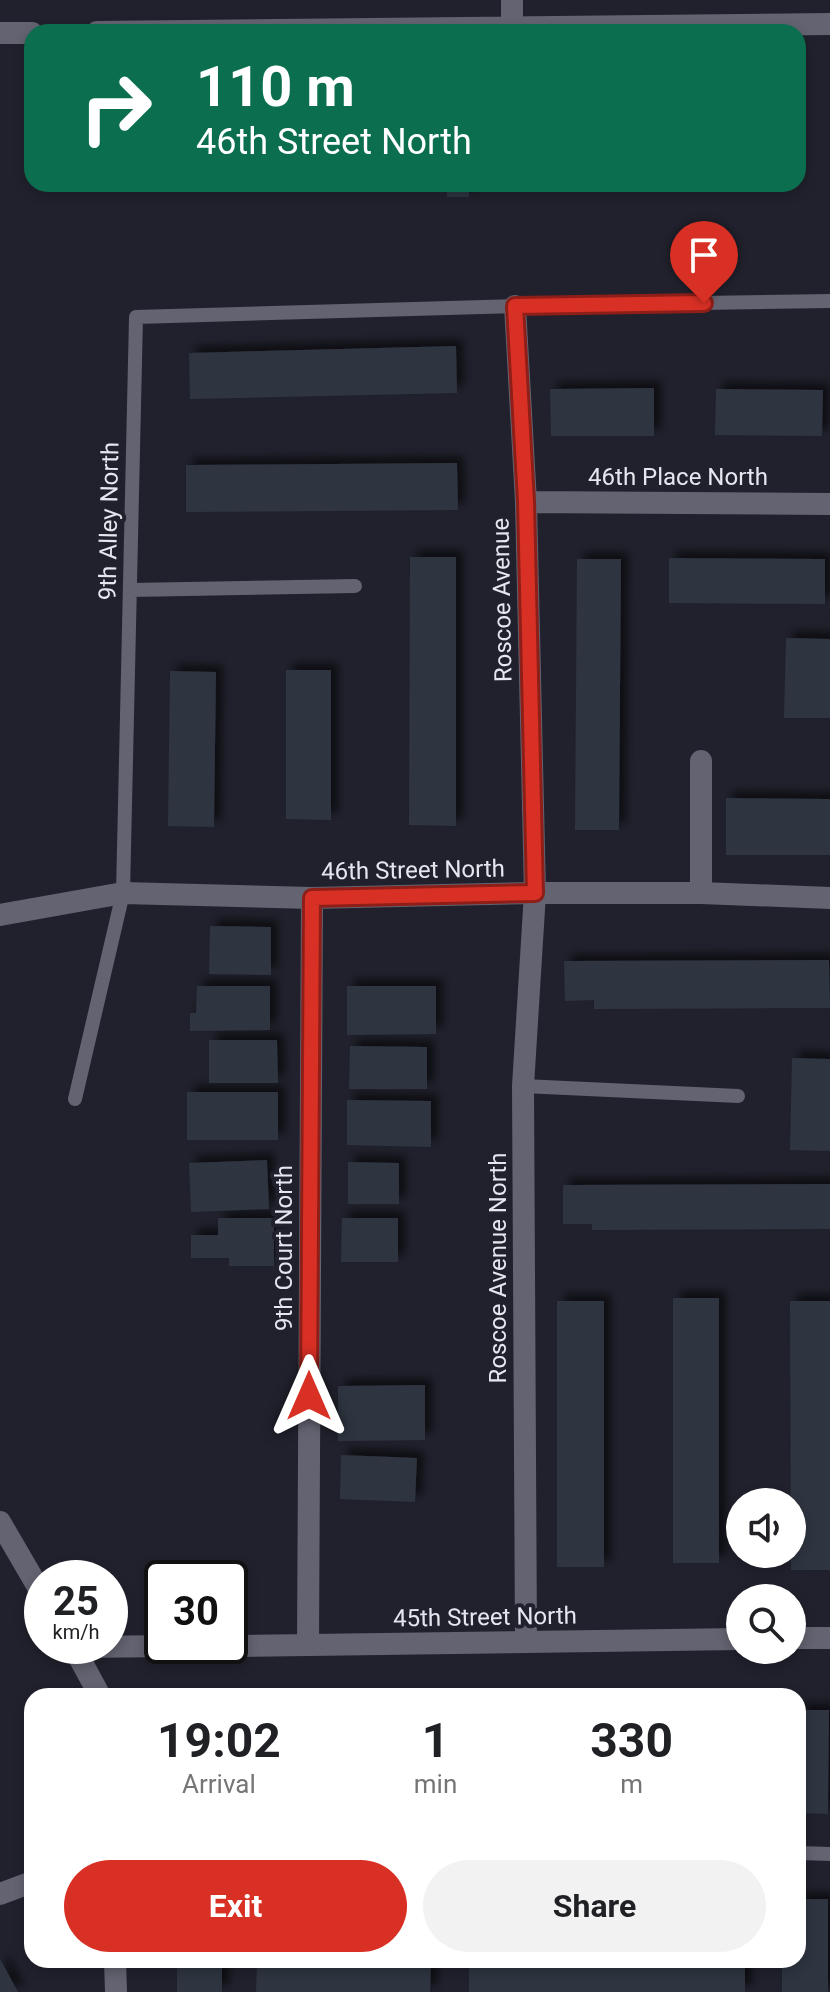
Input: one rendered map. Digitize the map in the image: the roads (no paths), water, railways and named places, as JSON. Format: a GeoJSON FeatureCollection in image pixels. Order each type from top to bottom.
{"type":"FeatureCollection","features":[{"type":"Feature","properties":{"kind":"street"},"geometry":{"type":"LineString","coordinates":[[512,0],[512,24]]}},
{"type":"Feature","properties":{"kind":"street"},"geometry":{"type":"LineString","coordinates":[[806,24],[830,24]]}},
{"type":"Feature","properties":{"kind":"street"},"geometry":{"type":"LineString","coordinates":[[0,33],[24,33]]}},
{"type":"Feature","properties":{"kind":"street","name":"Roscoe Avenue"},"geometry":{"type":"LineString","coordinates":[[515,306],[526,502],[535,893]]}},
{"type":"Feature","properties":{"kind":"street","name":"46th Place North"},"geometry":{"type":"LineString","coordinates":[[526,502],[830,504]]}},
{"type":"Feature","properties":{"kind":"street"},"geometry":{"type":"LineString","coordinates":[[701,761],[701,893]]}},
{"type":"Feature","properties":{"kind":"street","name":"46th Street North"},"geometry":{"type":"LineString","coordinates":[[0,915],[123,893],[312,898],[701,893],[830,898]]}},
{"type":"Feature","properties":{"kind":"street","name":"Roscoe Avenue North"},"geometry":{"type":"LineString","coordinates":[[526,1642],[523,1086],[535,893]]}},
{"type":"Feature","properties":{"kind":"street","name":"9th Court North"},"geometry":{"type":"LineString","coordinates":[[308,1645],[312,898]]}},
{"type":"Feature","properties":{"kind":"street"},"geometry":{"type":"LineString","coordinates":[[0,1522],[24,1563]]}},
{"type":"Feature","properties":{"kind":"street"},"geometry":{"type":"LineString","coordinates":[[806,1638],[830,1638]]}},
{"type":"Feature","properties":{"kind":"street","name":"45th Street North"},"geometry":{"type":"LineString","coordinates":[[248,1646],[726,1639]]}},
{"type":"Feature","properties":{"kind":"street"},"geometry":{"type":"LineString","coordinates":[[83,1664],[96,1688]]}},
{"type":"Feature","properties":{"kind":"street"},"geometry":{"type":"LineString","coordinates":[[0,1894],[24,1885]]}},
{"type":"Feature","properties":{"kind":"street"},"geometry":{"type":"LineString","coordinates":[[115,1968],[116,1992]]}},
{"type":"Feature","properties":{"kind":"lane"},"geometry":{"type":"LineString","coordinates":[[515,306],[830,301]]}},
{"type":"Feature","properties":{"kind":"lane","name":"9th Alley North"},"geometry":{"type":"LineString","coordinates":[[75,1099],[123,893],[136,317],[515,306]]}},
{"type":"Feature","properties":{"kind":"lane"},"geometry":{"type":"LineString","coordinates":[[130,590],[355,586]]}},
{"type":"Feature","properties":{"kind":"lane"},"geometry":{"type":"LineString","coordinates":[[523,1086],[738,1096]]}},
{"type":"Feature","properties":{"kind":"lane"},"geometry":{"type":"LineString","coordinates":[[806,1853],[830,1854]]}}]}
